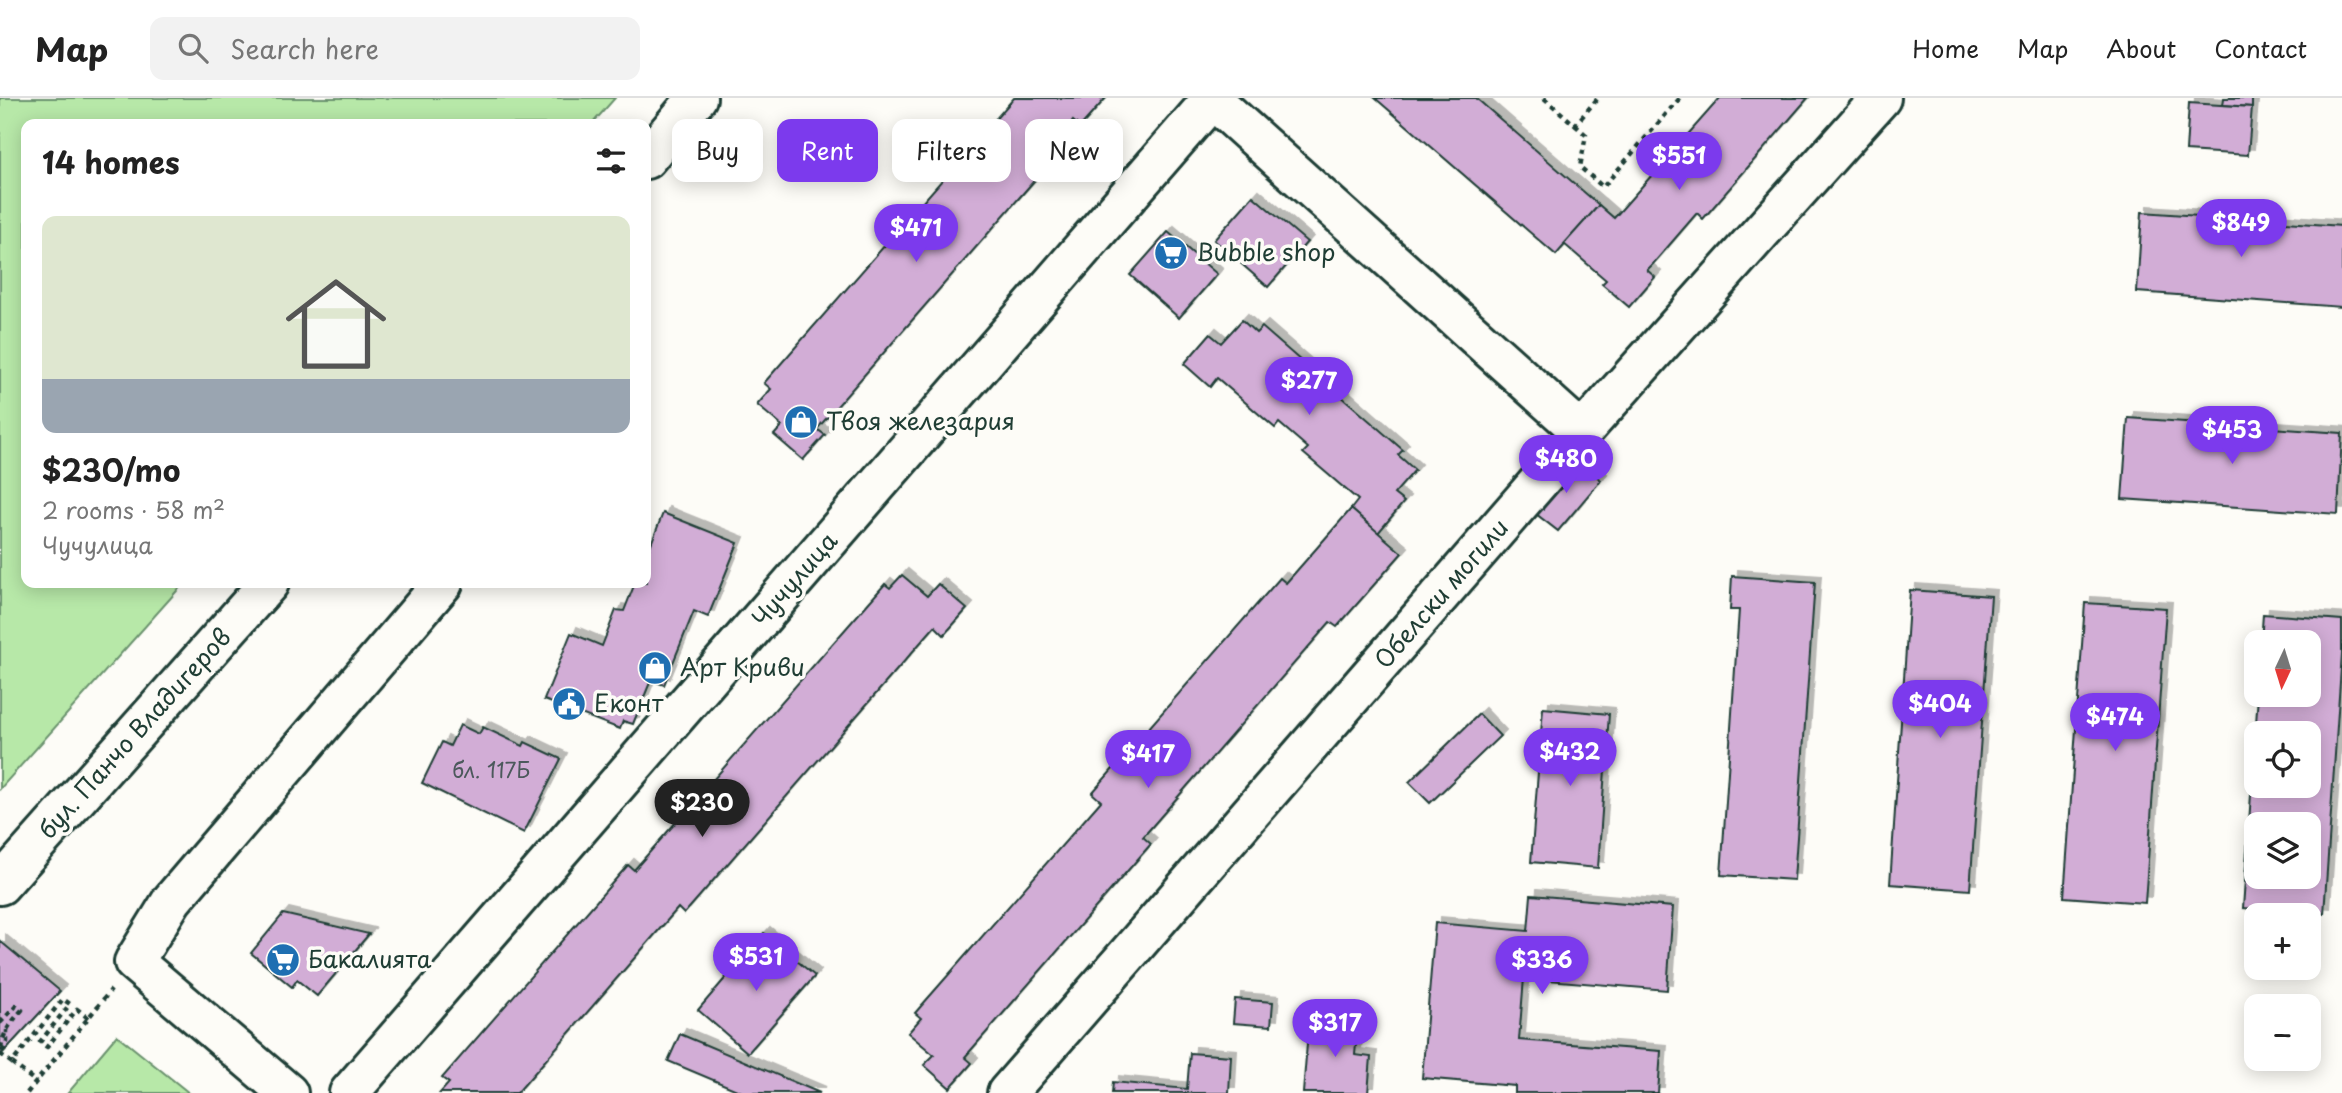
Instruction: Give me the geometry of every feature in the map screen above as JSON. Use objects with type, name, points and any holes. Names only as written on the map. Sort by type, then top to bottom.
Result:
[{"type":"street","points":[[651,153],[697,98]]},
{"type":"street","points":[[1212,98],[1583,432]]},
{"type":"street","name":"Чучулица","points":[[349,1093],[1212,98]]},
{"type":"street","name":"Обелски могили","points":[[1007,1093],[1583,432],[1881,98]]},
{"type":"street","name":"бул. Панчо Владигеров","points":[[0,886],[265,588]]},
{"type":"street","points":[[288,1093],[134,962],[172,900],[439,588]]},
{"type":"path","points":[[1544,98],[1586,135],[1580,167],[1603,187],[1680,98]]},
{"type":"path","points":[[1574,125],[1598,98]]},
{"type":"path","points":[[27,1093],[134,962]]},
{"type":"path","points":[[12,1063],[63,999],[70,1004],[40,1042],[47,1047],[77,1009],[88,1018]]},
{"type":"path","points":[[0,1023],[16,1006],[22,1010],[7,1028],[1,1041],[0,1055],[36,1082]]},
{"type":"green space","points":[[0,98],[615,98],[596,119],[21,119],[21,588],[180,588],[0,789]]},
{"type":"green space","points":[[117,1035],[189,1093],[68,1093]]},
{"type":"building","points":[[1014,98],[1106,98],[1087,119],[1025,119],[1025,182],[1033,182],[817,429],[825,435],[803,460],[774,435],[782,426],[757,405],[771,389],[764,383],[940,182],[1011,182],[1011,119],[996,119]]},
{"type":"building","points":[[1375,98],[1476,98],[1599,205],[1556,255]]},
{"type":"building","points":[[1720,98],[1808,98],[1703,219],[1697,213],[1647,270],[1655,277],[1629,307],[1602,284],[1606,280],[1564,244],[1599,205],[1614,218]]},
{"type":"building","points":[[2224,98],[2252,98],[2252,107],[2223,105]]},
{"type":"building","points":[[2189,103],[2252,107],[2248,155],[2186,151]]},
{"type":"building","points":[[1253,196],[1307,242],[1268,287],[1214,240]]},
{"type":"building","points":[[2142,212],[2342,226],[2342,307],[2137,292]]},
{"type":"building","points":[[1168,232],[1217,274],[1179,318],[1130,275]]},
{"type":"building","points":[[1242,320],[1256,333],[1262,327],[1403,450],[1398,455],[1415,470],[1394,494],[1404,502],[1378,533],[1351,509],[1358,500],[1303,453],[1308,448],[1279,423],[1275,428],[1217,378],[1210,387],[1184,364],[1210,334],[1221,343]]},
{"type":"building","points":[[2128,418],[2342,433],[2338,514],[2122,499]]},
{"type":"building","points":[[1574,458],[1601,480],[1558,531],[1531,510]]},
{"type":"building","points":[[1351,509],[1402,553],[1337,627],[1330,622],[1143,837],[1151,844],[965,1057],[972,1063],[950,1088],[924,1065],[934,1055],[908,1033],[921,1018],[915,1013],[1101,801],[1092,793],[1280,578],[1286,583]]},
{"type":"building","points":[[663,513],[738,543],[708,617],[694,611],[664,685],[651,680],[633,724],[623,721],[620,729],[544,700],[571,633],[602,646],[616,610],[624,611],[633,588],[651,588],[651,544]]},
{"type":"building","points":[[902,575],[927,596],[938,584],[967,609],[944,635],[935,626],[684,914],[678,908],[517,1093],[440,1093],[449,1083],[442,1078],[628,865],[634,870],[885,584],[890,588]]},
{"type":"building","points":[[1732,576],[1815,582],[1794,880],[1721,875],[1739,610],[1730,610]]},
{"type":"building","points":[[1910,590],[1991,596],[1970,890],[1890,884]]},
{"type":"building","points":[[2085,603],[2166,608],[2145,903],[2064,897]]},
{"type":"building","points":[[2263,614],[2342,620],[2324,914],[2321,914],[2321,903],[2244,903],[2243,908],[2244,889],[2321,889],[2321,812],[2250,812],[2251,798],[2321,798],[2321,721],[2256,721],[2257,707],[2321,707],[2321,630],[2262,630]]},
{"type":"building","points":[[1543,708],[1609,714],[1598,868],[1531,862]]},
{"type":"building","points":[[1479,714],[1500,736],[1430,803],[1409,782]]},
{"type":"building","points":[[460,725],[479,734],[483,727],[523,746],[525,742],[561,759],[524,833],[422,783],[442,742],[450,746]]},
{"type":"building","points":[[1531,895],[1673,907],[1667,990],[1524,978],[1519,1040],[1661,1051],[1658,1093],[1515,1093],[1515,1086],[1422,1078],[1435,923],[1528,931]]},
{"type":"building","points":[[283,914],[369,934],[317,996],[297,980],[292,987],[251,953]]},
{"type":"building","points":[[764,933],[815,976],[748,1053],[698,1010]]},
{"type":"building","points":[[0,941],[60,991],[0,1056]]},
{"type":"building","points":[[1235,999],[1273,1002],[1271,1026],[1233,1023]]},
{"type":"building","points":[[1309,1019],[1358,1023],[1355,1055],[1371,1057],[1368,1093],[1303,1093]]},
{"type":"building","points":[[680,1034],[820,1093],[744,1093],[668,1061]]},
{"type":"building","points":[[1190,1053],[1231,1056],[1229,1093],[1112,1093],[1113,1082],[1187,1089]]},
{"type":"place","name":"Bubble shop","points":[[1171,253]]},
{"type":"place","name":"Твоя железария","points":[[801,422]]},
{"type":"place","name":"Арт Криви","points":[[655,668]]},
{"type":"place","name":"Еконт","points":[[569,704]]},
{"type":"place","name":"Бакалията","points":[[283,960]]}]
